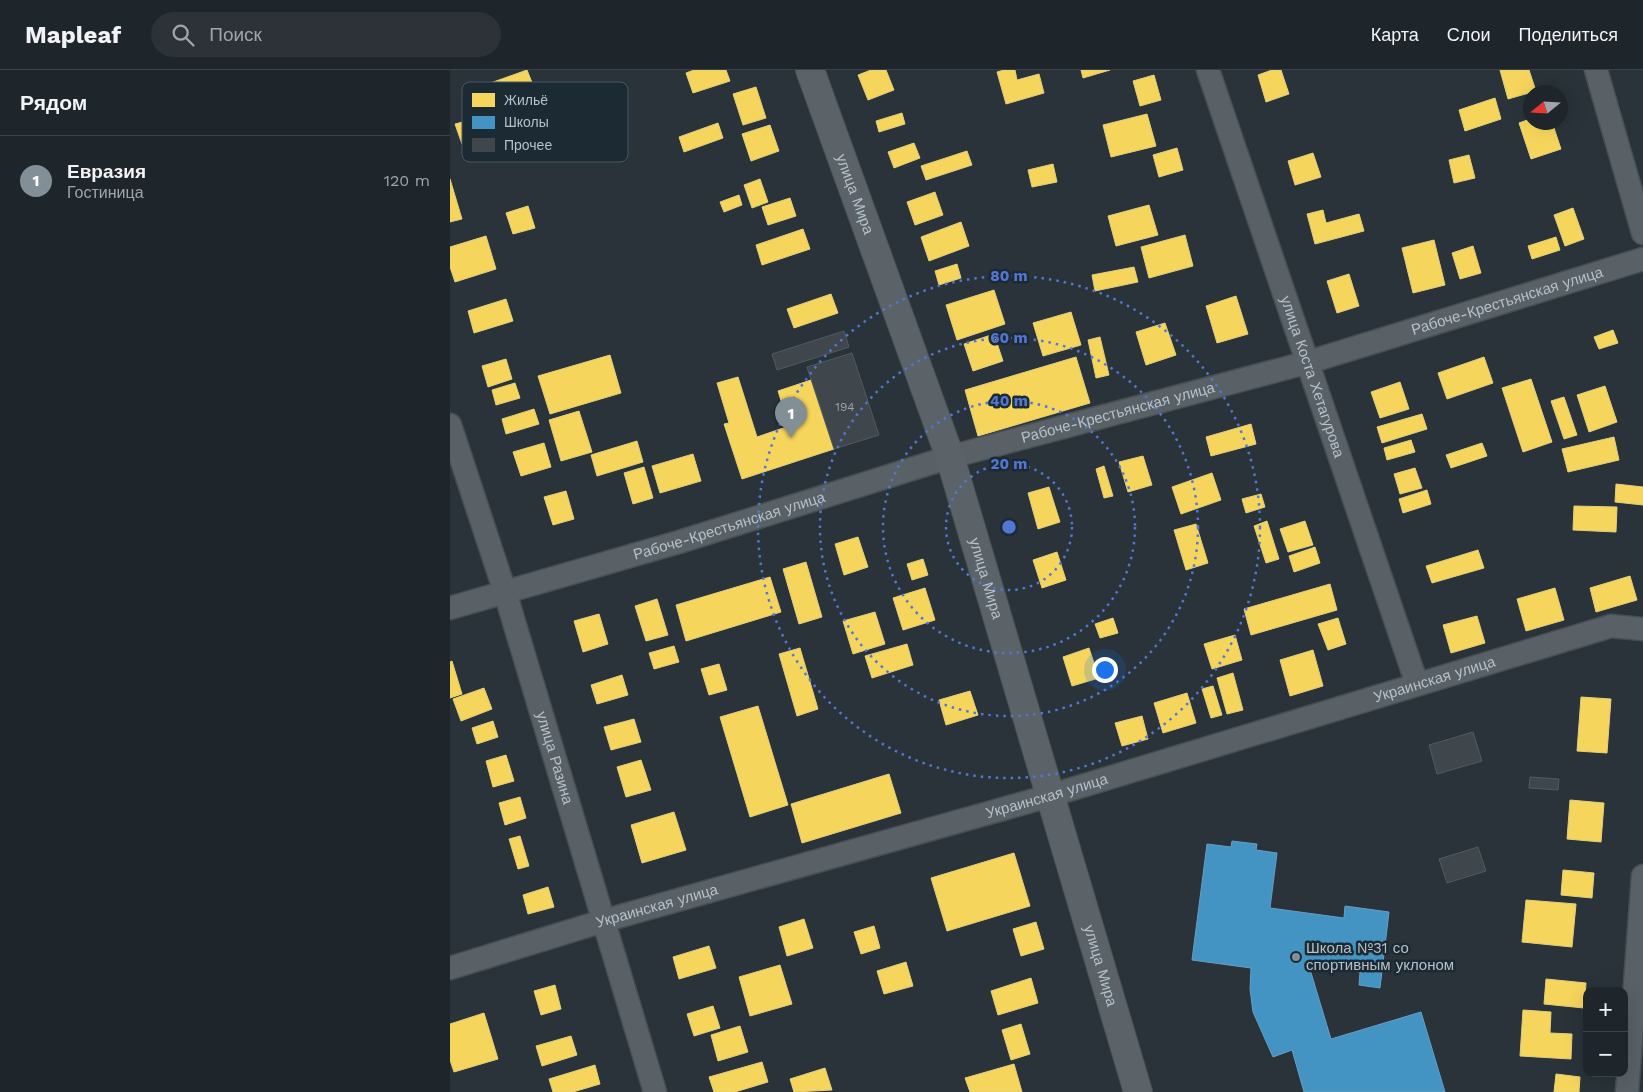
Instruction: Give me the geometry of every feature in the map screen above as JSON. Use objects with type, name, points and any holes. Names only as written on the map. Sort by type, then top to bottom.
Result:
[{"type":"main road","name":"улица Мира","points":[[810,70],[950,457],[1138,1092]]},
{"type":"street","name":"улица Коста Хетагурова","points":[[1208,70],[1309,362],[1417,684]]},
{"type":"street","points":[[1596,70],[1643,233]]},
{"type":"street","name":"Рабоче-Крестьянская улица","points":[[450,608],[679,542],[950,457],[1309,362],[1643,259]]},
{"type":"street","name":"улица Разина","points":[[450,425],[505,592],[655,1092]]},
{"type":"street","name":"Украинская улица","points":[[450,968],[603,921],[1050,796],[1611,626],[1643,629]]},
{"type":"street","points":[[1628,1092],[1643,876]]},
{"type":"building: Жильё","points":[[527,70],[532,82],[493,82]]},
{"type":"building: Жильё","points":[[694,70],[726,70],[730,81],[693,93],[686,73]]},
{"type":"building: Жильё","points":[[871,70],[886,70],[894,90],[868,100],[858,75]]},
{"type":"building: Жильё","points":[[1015,70],[1017,80],[1039,74],[1044,93],[1006,104],[997,72]]},
{"type":"building: Жильё","points":[[1081,70],[1110,70],[1083,78]]},
{"type":"building: Жильё","points":[[1272,70],[1281,70],[1289,94],[1266,102],[1258,75]]},
{"type":"building: Жильё","points":[[1500,70],[1529,70],[1534,85],[1523,85],[1523,95],[1508,99]]},
{"type":"building: Жильё","points":[[1154,75],[1161,100],[1140,106],[1133,81]]},
{"type":"building: Жильё","points":[[756,87],[766,118],[743,125],[733,94]]},
{"type":"building: Жильё","points":[[1495,98],[1501,119],[1465,131],[1459,110]]},
{"type":"building: Жильё","points":[[902,113],[905,124],[879,132],[876,121]]},
{"type":"building: Жильё","points":[[1147,114],[1156,146],[1111,157],[1103,125]]},
{"type":"building: Жильё","points":[[462,122],[462,144],[455,124]]},
{"type":"building: Жильё","points":[[1523,122],[1523,130],[1555,130],[1561,149],[1531,159],[1519,123]]},
{"type":"building: Жильё","points":[[718,123],[723,138],[684,152],[679,137]]},
{"type":"building: Жильё","points":[[770,125],[779,151],[751,161],[742,134]]},
{"type":"building: Жильё","points":[[914,143],[920,158],[894,168],[888,152]]},
{"type":"building: Жильё","points":[[1177,148],[1183,170],[1159,177],[1153,155]]},
{"type":"building: Жильё","points":[[967,151],[972,165],[926,180],[921,166]]},
{"type":"building: Жильё","points":[[1313,153],[1321,177],[1295,185],[1288,161]]},
{"type":"building: Жильё","points":[[1469,155],[1475,178],[1454,183],[1449,160]]},
{"type":"building: Жильё","points":[[1053,164],[1057,182],[1032,187],[1028,170]]},
{"type":"building: Жильё","points":[[450,179],[462,219],[450,222]]},
{"type":"building: Жильё","points":[[760,179],[768,202],[752,208],[744,185]]},
{"type":"building: Жильё","points":[[935,192],[943,215],[915,225],[907,202]]},
{"type":"building: Жильё","points":[[739,195],[742,205],[724,212],[720,202]]},
{"type":"building: Жильё","points":[[790,198],[796,216],[768,225],[762,207]]},
{"type":"building: Жильё","points":[[1149,205],[1158,235],[1116,246],[1108,216]]},
{"type":"building: Жильё","points":[[528,206],[535,228],[513,234],[506,213]]},
{"type":"building: Жильё","points":[[1573,208],[1584,239],[1565,246],[1554,215]]},
{"type":"building: Жильё","points":[[1323,210],[1326,223],[1359,214],[1364,231],[1315,244],[1307,214]]},
{"type":"building: Жильё","points":[[961,222],[969,246],[929,261],[921,237]]},
{"type":"building: Жильё","points":[[803,229],[810,249],[762,265],[756,245]]},
{"type":"building: Жильё","points":[[1185,235],[1193,266],[1149,278],[1141,247]]},
{"type":"building: Жильё","points":[[486,236],[496,269],[455,282],[450,267],[450,247]]},
{"type":"building: Жильё","points":[[1556,237],[1560,250],[1532,259],[1528,246]]},
{"type":"building: Жильё","points":[[1434,240],[1445,285],[1413,293],[1402,248]]},
{"type":"building: Жильё","points":[[1473,246],[1481,273],[1460,279],[1452,253]]},
{"type":"building: Жильё","points":[[957,264],[961,278],[939,285],[935,271]]},
{"type":"building: Жильё","points":[[1134,267],[1138,282],[1095,291],[1092,275]]},
{"type":"building: Жильё","points":[[1349,274],[1359,306],[1337,313],[1327,281]]},
{"type":"building: Жильё","points":[[994,290],[1005,324],[957,340],[946,305]]},
{"type":"building: Жильё","points":[[831,294],[838,313],[794,328],[787,309]]},
{"type":"building: Жильё","points":[[1236,296],[1248,334],[1217,343],[1206,306]]},
{"type":"building: Жильё","points":[[506,299],[513,321],[474,333],[468,311]]},
{"type":"building: Жильё","points":[[1071,312],[1081,345],[1043,356],[1033,323]]},
{"type":"building: Жильё","points":[[1165,323],[1176,355],[1146,365],[1136,332]]},
{"type":"building: Жильё","points":[[1613,330],[1618,343],[1599,349],[1594,337]]},
{"type":"building: Жильё","points":[[994,334],[1003,361],[973,371],[964,344]]},
{"type":"building: Жильё","points":[[1100,337],[1109,375],[1096,378],[1088,340]]},
{"type":"building: Жильё","points":[[610,355],[621,393],[550,414],[538,376]]},
{"type":"building: Жильё","points":[[1076,357],[1090,403],[978,436],[965,390]]},
{"type":"building: Жильё","points":[[1484,357],[1493,383],[1447,399],[1438,373]]},
{"type":"building: Жильё","points":[[506,359],[512,379],[488,387],[482,366]]},
{"type":"building: Жильё","points":[[738,377],[757,437],[789,426],[778,391],[811,380],[834,449],[742,479],[724,424],[729,423],[717,383]]},
{"type":"building: Жильё","points":[[1531,379],[1552,442],[1523,452],[1502,388]]},
{"type":"building: Жильё","points":[[1400,382],[1409,409],[1380,418],[1371,392]]},
{"type":"building: Жильё","points":[[515,383],[520,398],[496,405],[492,390]]},
{"type":"building: Жильё","points":[[1605,386],[1617,422],[1589,432],[1577,395]]},
{"type":"building: Жильё","points":[[1564,397],[1577,435],[1564,439],[1551,401]]},
{"type":"building: Жильё","points":[[534,409],[539,424],[506,434],[502,419]]},
{"type":"building: Жильё","points":[[579,411],[592,452],[561,461],[549,420]]},
{"type":"building: Жильё","points":[[1422,414],[1427,429],[1382,443],[1377,427]]},
{"type":"building: Жильё","points":[[1251,424],[1256,444],[1211,456],[1206,437]]},
{"type":"building: Жильё","points":[[1614,437],[1619,460],[1568,472],[1562,449]]},
{"type":"building: Жильё","points":[[1411,440],[1415,452],[1387,460],[1384,448]]},
{"type":"building: Жильё","points":[[637,441],[643,462],[597,476],[591,455]]},
{"type":"building: Жильё","points":[[544,443],[551,467],[521,476],[513,452]]},
{"type":"building: Жильё","points":[[1482,443],[1487,456],[1451,468],[1446,455]]},
{"type":"building: Жильё","points":[[693,454],[701,481],[660,493],[652,466]]},
{"type":"building: Жильё","points":[[1143,456],[1152,485],[1128,492],[1119,462]]},
{"type":"building: Жильё","points":[[1104,466],[1113,496],[1104,498],[1096,469]]},
{"type":"building: Жильё","points":[[644,467],[653,498],[633,504],[624,473]]},
{"type":"building: Жильё","points":[[1415,468],[1422,488],[1400,494],[1394,474]]},
{"type":"building: Жильё","points":[[1212,473],[1221,500],[1181,514],[1172,487]]},
{"type":"building: Жильё","points":[[1616,484],[1643,487],[1643,505],[1615,502]]},
{"type":"building: Жильё","points":[[1049,487],[1060,522],[1038,529],[1028,493]]},
{"type":"building: Жильё","points":[[1427,490],[1431,504],[1403,513],[1399,499]]},
{"type":"building: Жильё","points":[[566,491],[574,519],[553,525],[544,497]]},
{"type":"building: Жильё","points":[[1261,494],[1265,507],[1246,513],[1242,499]]},
{"type":"building: Жильё","points":[[1574,506],[1617,507],[1616,532],[1573,530]]},
{"type":"building: Жильё","points":[[1267,521],[1279,559],[1266,563],[1254,526]]},
{"type":"building: Жильё","points":[[1305,521],[1313,545],[1288,552],[1280,529]]},
{"type":"building: Жильё","points":[[1196,524],[1208,563],[1186,570],[1174,530]]},
{"type":"building: Жильё","points":[[858,537],[868,567],[844,575],[835,544]]},
{"type":"building: Жильё","points":[[1315,547],[1320,563],[1294,572],[1289,556]]},
{"type":"building: Жильё","points":[[1478,550],[1484,568],[1432,583],[1426,566]]},
{"type":"building: Жильё","points":[[1057,552],[1066,580],[1042,588],[1033,560]]},
{"type":"building: Жильё","points":[[923,559],[928,575],[912,580],[907,564]]},
{"type":"building: Жильё","points":[[806,562],[822,617],[799,624],[783,569]]},
{"type":"building: Жильё","points":[[1630,576],[1637,600],[1596,612],[1590,588]]},
{"type":"building: Жильё","points":[[770,577],[781,612],[686,641],[676,605]]},
{"type":"building: Жильё","points":[[1330,584],[1337,610],[1251,635],[1244,609]]},
{"type":"building: Жильё","points":[[925,588],[935,620],[903,630],[893,598]]},
{"type":"building: Жильё","points":[[1555,588],[1564,620],[1526,631],[1517,599]]},
{"type":"building: Жильё","points":[[657,599],[668,635],[646,641],[635,606]]},
{"type":"building: Жильё","points":[[875,612],[885,644],[853,654],[843,621]]},
{"type":"building: Жильё","points":[[599,614],[608,644],[583,652],[574,621]]},
{"type":"building: Жильё","points":[[1477,616],[1485,643],[1451,653],[1443,625]]},
{"type":"building: Жильё","points":[[1113,618],[1118,633],[1100,638],[1095,624]]},
{"type":"building: Жильё","points":[[1338,618],[1346,644],[1328,650],[1318,624]]},
{"type":"building: Жильё","points":[[1235,635],[1242,660],[1212,669],[1204,644]]},
{"type":"building: Жильё","points":[[907,644],[913,665],[872,678],[865,656]]},
{"type":"building: Жильё","points":[[674,646],[679,662],[654,669],[649,653]]},
{"type":"building: Жильё","points":[[800,648],[818,709],[797,716],[779,654]]},
{"type":"building: Жильё","points":[[1089,648],[1099,678],[1072,686],[1063,657]]},
{"type":"building: Жильё","points":[[1313,650],[1323,686],[1290,696],[1280,660]]},
{"type":"building: Жильё","points":[[452,661],[462,694],[450,698],[450,662]]},
{"type":"building: Жильё","points":[[719,664],[727,690],[709,695],[701,669]]},
{"type":"building: Жильё","points":[[1233,673],[1243,710],[1227,714],[1217,678]]},
{"type":"building: Жильё","points":[[622,675],[628,695],[597,704],[591,685]]},
{"type":"building: Жильё","points":[[1213,686],[1222,715],[1211,718],[1202,689]]},
{"type":"building: Жильё","points":[[484,688],[492,709],[461,721],[453,699]]},
{"type":"building: Жильё","points":[[970,691],[978,715],[946,725],[939,700]]},
{"type":"building: Жильё","points":[[1187,693],[1196,723],[1163,733],[1154,703]]},
{"type":"building: Жильё","points":[[1581,697],[1611,699],[1607,753],[1577,751]]},
{"type":"building: Жильё","points":[[758,706],[788,805],[750,817],[720,717]]},
{"type":"building: Жильё","points":[[1142,716],[1148,739],[1122,746],[1115,723]]},
{"type":"building: Жильё","points":[[634,719],[641,742],[611,750],[604,727]]},
{"type":"building: Жильё","points":[[493,721],[498,737],[477,744],[472,728]]},
{"type":"building: Жильё","points":[[506,755],[514,781],[493,787],[486,761]]},
{"type":"building: Жильё","points":[[641,760],[651,790],[626,797],[617,767]]},
{"type":"building: Жильё","points":[[889,774],[901,813],[802,843],[791,804]]},
{"type":"building: Жильё","points":[[520,797],[526,818],[505,825],[499,803]]},
{"type":"building: Жильё","points":[[1570,800],[1604,803],[1601,842],[1567,839]]},
{"type":"building: Жильё","points":[[674,812],[686,850],[642,863],[631,825]]},
{"type":"building: Жильё","points":[[520,836],[529,866],[518,869],[509,839]]},
{"type":"building: Жильё","points":[[1014,853],[1030,906],[947,931],[931,878]]},
{"type":"building: Жильё","points":[[1563,870],[1594,873],[1592,898],[1561,895]]},
{"type":"building: Жильё","points":[[548,887],[554,907],[528,914],[523,895]]},
{"type":"building: Жильё","points":[[1526,900],[1576,904],[1572,947],[1522,942]]},
{"type":"building: Жильё","points":[[804,919],[813,948],[787,956],[779,927]]},
{"type":"building: Жильё","points":[[1036,922],[1044,949],[1021,956],[1013,929]]},
{"type":"building: Жильё","points":[[874,926],[880,948],[861,954],[854,932]]},
{"type":"building: Жильё","points":[[709,946],[716,968],[679,979],[673,957]]},
{"type":"building: Жильё","points":[[906,962],[913,986],[884,994],[877,971]]},
{"type":"building: Жильё","points":[[780,965],[792,1004],[750,1016],[739,977]]},
{"type":"building: Жильё","points":[[1031,978],[1038,1003],[998,1015],[991,991]]},
{"type":"building: Жильё","points":[[1546,979],[1586,983],[1586,987],[1583,987],[1583,1008],[1544,1004]]},
{"type":"building: Жильё","points":[[555,985],[561,1009],[541,1015],[534,991]]},
{"type":"building: Жильё","points":[[713,1006],[720,1028],[694,1036],[687,1014]]},
{"type":"building: Жильё","points":[[1523,1010],[1551,1012],[1550,1033],[1572,1034],[1571,1059],[1520,1056]]},
{"type":"building: Жильё","points":[[484,1013],[498,1059],[454,1072],[450,1060],[450,1024]]},
{"type":"building: Жильё","points":[[1021,1024],[1030,1054],[1011,1060],[1002,1030]]},
{"type":"building: Жильё","points":[[740,1026],[748,1052],[718,1061],[711,1035]]},
{"type":"building: Жильё","points":[[571,1036],[577,1055],[542,1066],[536,1046]]},
{"type":"building: Жильё","points":[[762,1062],[768,1082],[735,1092],[714,1092],[709,1077]]},
{"type":"building: Жильё","points":[[1014,1064],[1022,1092],[970,1092],[965,1078]]},
{"type":"building: Жильё","points":[[595,1065],[600,1084],[573,1092],[553,1092],[549,1079]]},
{"type":"building: Жильё","points":[[825,1068],[832,1090],[794,1092],[790,1079]]},
{"type":"building: Жильё","points":[[1556,1074],[1580,1077],[1579,1092],[1554,1092]]},
{"type":"building: Школы","points":[[1232,841],[1257,844],[1256,850],[1277,853],[1270,908],[1344,918],[1345,906],[1389,912],[1380,988],[1359,985],[1360,972],[1309,966],[1331,1039],[1421,1012],[1445,1092],[1304,1092],[1292,1050],[1273,1057],[1253,1012],[1250,989],[1251,968],[1192,960],[1207,844],[1231,847]]},
{"type":"building: Прочее","points":[[844,331],[849,347],[777,370],[772,354]]},
{"type":"building: Прочее","points":[[852,353],[879,435],[834,449],[807,367]]},
{"type":"building: Прочее","points":[[1473,732],[1482,761],[1437,774],[1429,745]]},
{"type":"building: Прочее","points":[[1530,777],[1559,779],[1558,790],[1529,788]]},
{"type":"building: Прочее","points":[[1478,847],[1486,871],[1447,883],[1439,859]]},
{"type":"place","name":"Евразия","points":[[791,438]]},
{"type":"place","name":"Школа №31 со спортивным уклоном","points":[[1296,957]]}]
